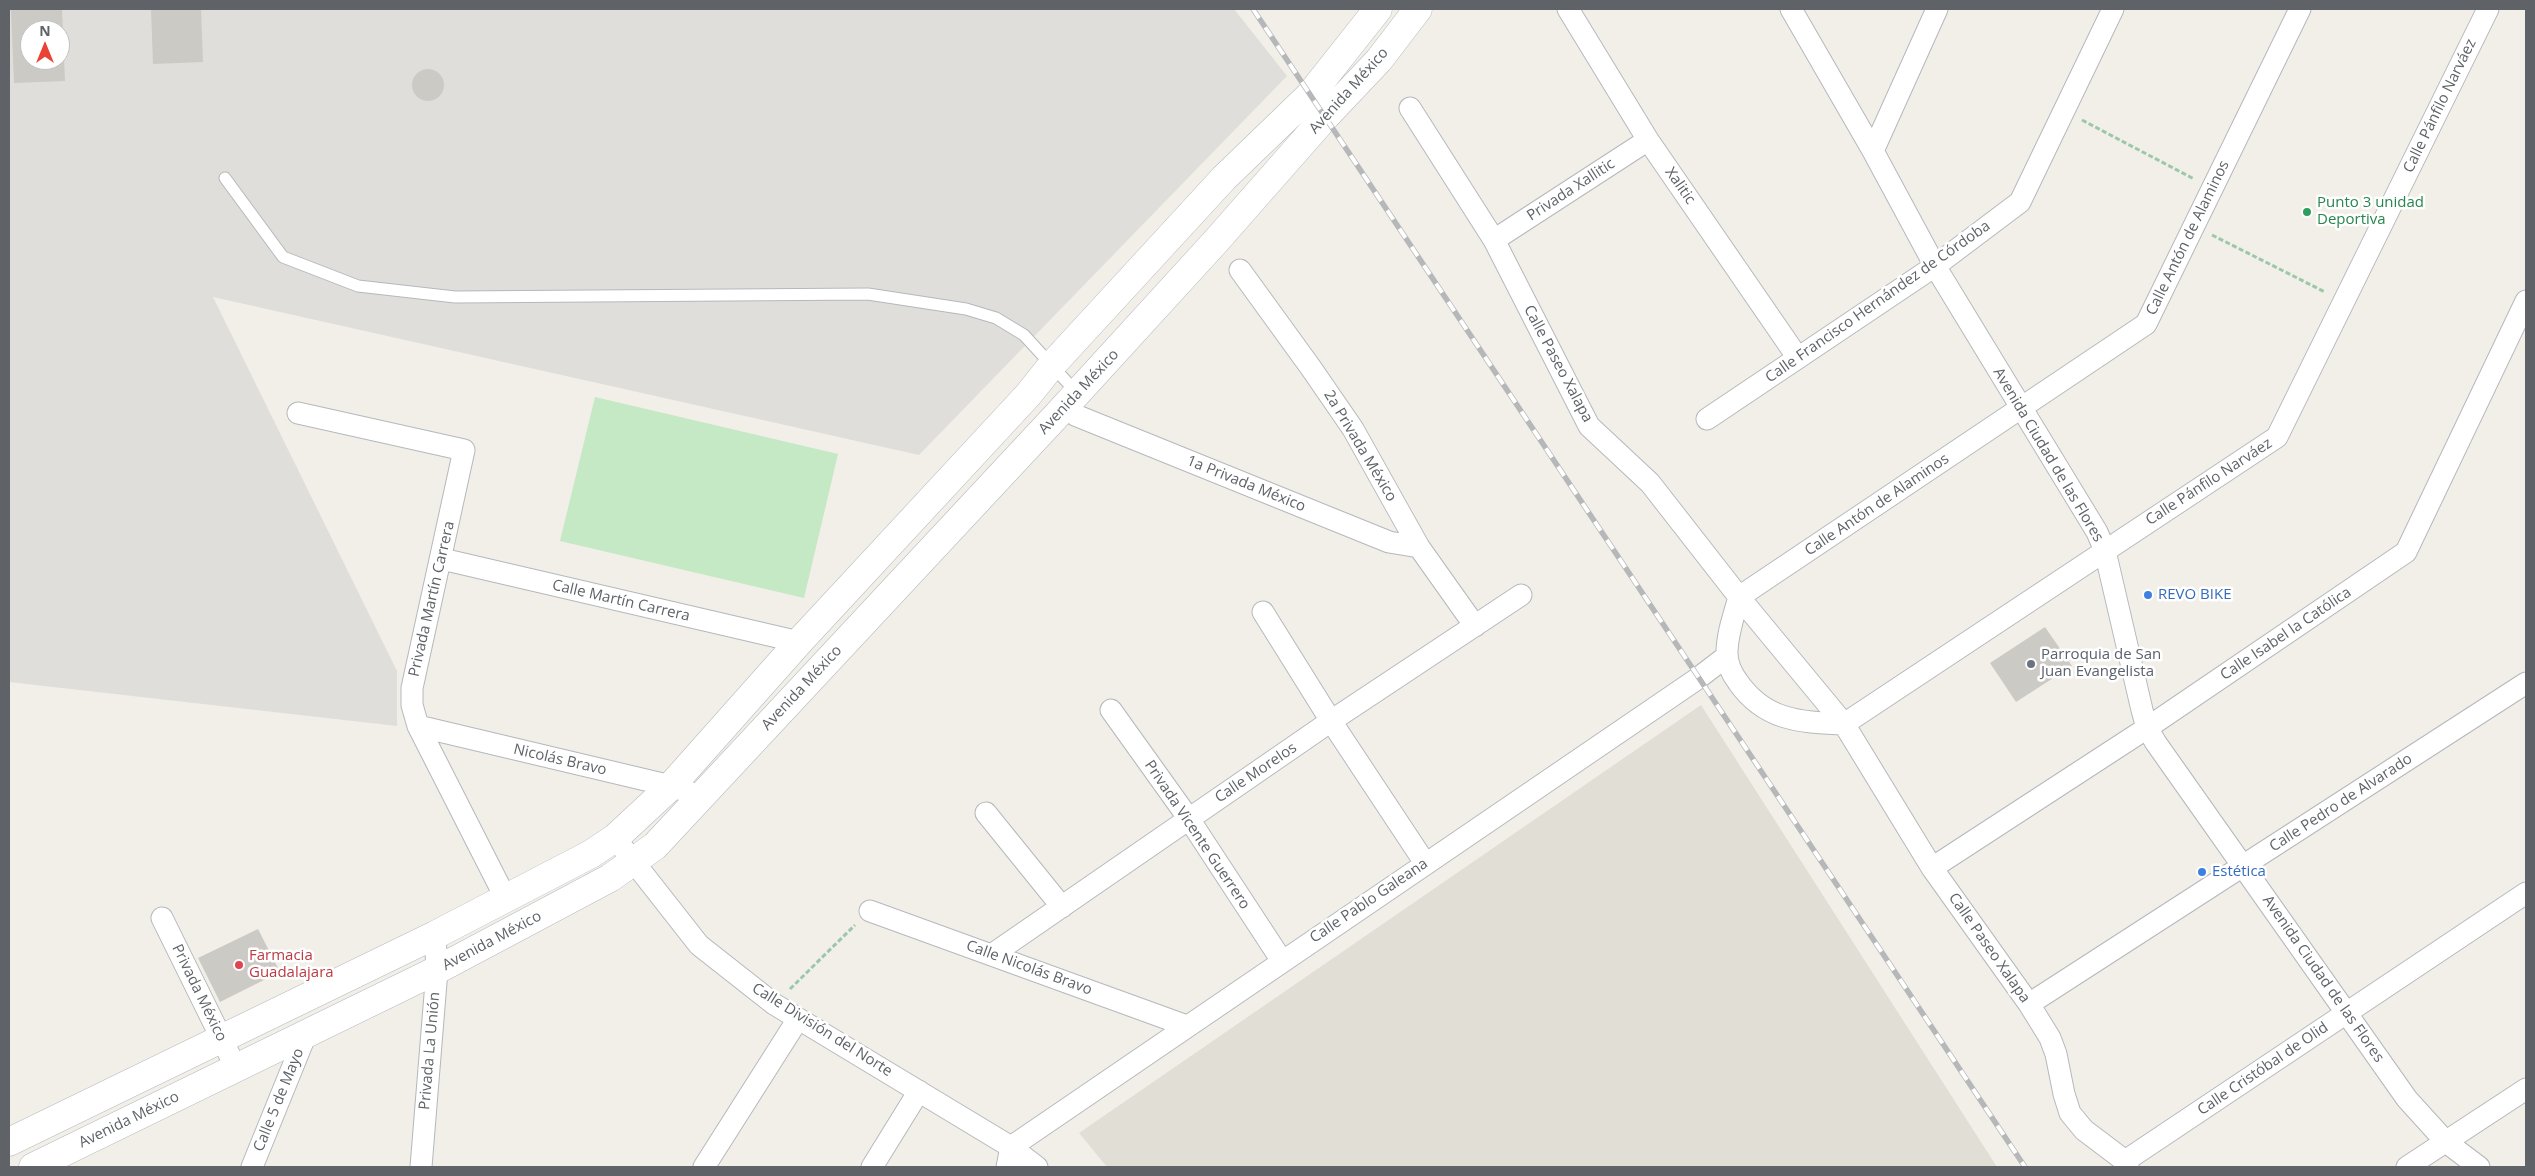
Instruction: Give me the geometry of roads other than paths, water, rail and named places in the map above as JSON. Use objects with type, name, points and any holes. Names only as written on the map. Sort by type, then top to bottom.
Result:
[{"type":"main road","name":"Avenida México","points":[[9,1142],[435,936],[615,838],[671,786],[799,642],[1028,395],[1052,365],[1224,178],[1310,95],[1378,9]]},
{"type":"main road","name":"Avenida México","points":[[33,1167],[437,970],[610,878],[655,846],[700,796],[1076,404],[1326,116],[1379,60],[1418,9]]},
{"type":"main road","points":[[1224,178],[1249,206]]},
{"type":"street","name":"Xalitic","points":[[1568,9],[1648,140],[1798,358]]},
{"type":"street","name":"Avenida Ciudad de las Flores","points":[[1791,9],[1873,151],[1935,266],[2097,532],[2105,551],[2147,728],[2345,1014],[2408,1099],[2446,1142],[2479,1167]]},
{"type":"street","points":[[1873,151],[1937,9]]},
{"type":"street","name":"Calle Francisco Hernández de Córdoba","points":[[1707,419],[1935,266],[2020,202],[2113,9]]},
{"type":"street","name":"Calle Antón de Alaminos","points":[[1739,597],[2022,409],[2146,324],[2300,9]]},
{"type":"street","name":"Calle Pánfilo Narváez","points":[[1844,724],[2277,437],[2344,305],[2488,9]]},
{"type":"street","name":"Calle Paseo Xalapa","points":[[1410,108],[1494,240],[1589,426],[1650,483],[1739,597],[1844,724],[1932,868],[2029,1004],[2050,1038],[2056,1054],[2070,1113],[2084,1130],[2126,1164]]},
{"type":"street","name":"Privada Xallitic","points":[[1494,240],[1648,140]]},
{"type":"street","name":"2a Privada México","points":[[1240,270],[1353,429],[1419,547],[1475,626]]},
{"type":"street","name":"Calle Isabel la Católica","points":[[1932,868],[2147,728],[2406,552],[2526,301]]},
{"type":"street","name":"1a Privada México","points":[[1076,404],[1389,542],[1419,547]]},
{"type":"street","name":"Privada Martín Carrera","points":[[298,413],[464,450],[442,559],[412,688],[412,705],[418,726],[506,899]]},
{"type":"street","name":"Calle Martín Carrera","points":[[442,559],[799,642]]},
{"type":"street","name":"Calle Morelos","points":[[993,954],[1331,722],[1521,595]]},
{"type":"street","points":[[1739,597],[1728,638],[1727,656],[1732,673],[1745,692],[1769,712],[1789,720],[1805,723],[1844,724]]},
{"type":"street","points":[[1264,612],[1331,722],[1425,863]]},
{"type":"street","name":"Calle Pablo Galeana","points":[[1009,1157],[1187,1026],[1697,679],[1727,656]]},
{"type":"street","name":"Calle Pedro de Alvarado","points":[[2029,1004],[2526,683]]},
{"type":"street","name":"Privada Vicente Guerrero","points":[[1111,710],[1189,819],[1282,961]]},
{"type":"street","name":"Nicolás Bravo","points":[[418,726],[671,786],[700,796]]},
{"type":"street","points":[[986,813],[1062,907]]},
{"type":"street","name":"Calle División del Norte","points":[[615,838],[699,946],[774,1004],[919,1091],[1009,1157],[1037,1167]]},
{"type":"street","name":"Calle Cristóbal de Olid","points":[[2126,1164],[2526,893]]},
{"type":"street","name":"Calle Nicolás Bravo","points":[[870,911],[993,954],[1187,1026]]},
{"type":"street","name":"Privada México","points":[[162,918],[236,1068]]},
{"type":"street","name":"Privada La Unión","points":[[421,1167],[437,970],[435,936]]},
{"type":"street","points":[[704,1167],[798,1018]]},
{"type":"street","name":"Calle 5 de Mayo","points":[[252,1167],[306,1034]]},
{"type":"street","points":[[2408,1167],[2526,1089]]},
{"type":"street","points":[[872,1167],[919,1091]]},
{"type":"lane","points":[[225,178],[284,257],[358,286],[455,297],[868,294],[966,309],[996,318],[1024,335],[1052,365],[1076,404]]},
{"type":"railway","points":[[1253,9],[2025,1167]]},
{"type":"place","name":"Punto 3 unidad Deportiva","points":[[2307,212]]},
{"type":"place","name":"REVO BIKE","points":[[2148,595]]},
{"type":"place","name":"Parroquia de San Juan Evangelista","points":[[2031,664]]},
{"type":"place","name":"Estética","points":[[2202,872]]},
{"type":"place","name":"Farmacia Guadalajara","points":[[239,965]]}]
